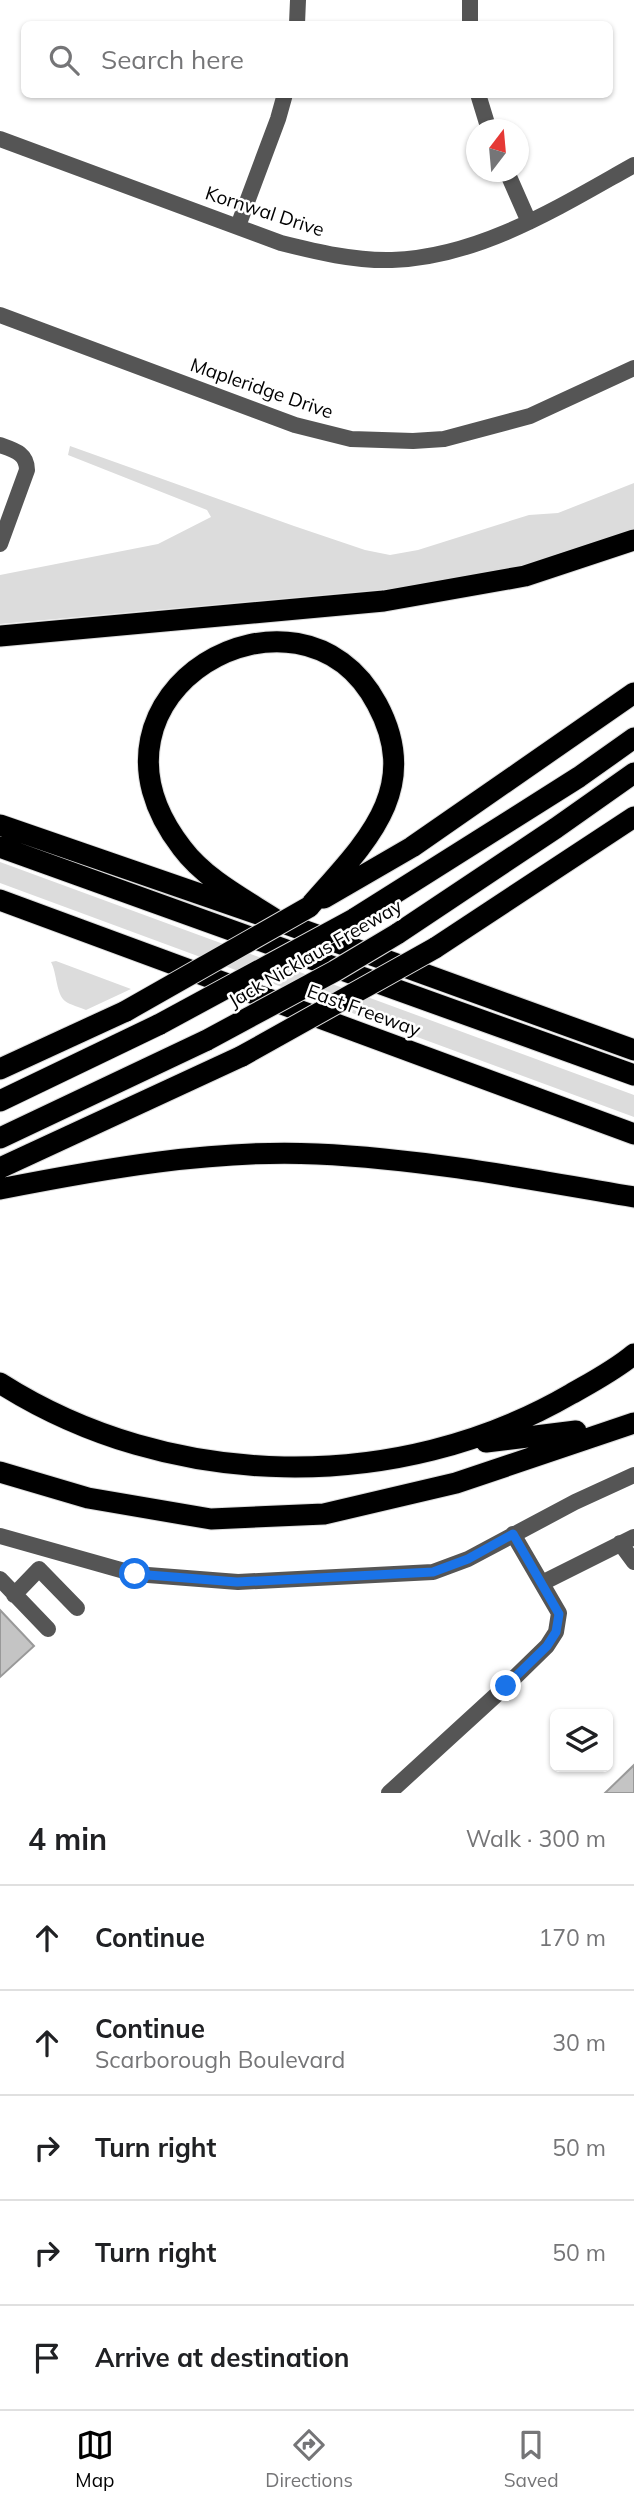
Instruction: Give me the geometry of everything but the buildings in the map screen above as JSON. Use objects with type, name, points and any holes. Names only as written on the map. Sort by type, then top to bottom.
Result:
[{"type":"highway","points":[[0,636],[384,601],[525,576],[634,540]]},
{"type":"highway","points":[[278,921],[199,867],[182,849],[159,815],[149,775],[153,732],[170,696],[186,677],[207,660],[246,645],[283,642],[330,656],[356,676],[372,694],[391,735],[395,769],[393,785],[383,812],[367,841],[309,907]]},
{"type":"highway","points":[[0,1069],[126,1011],[412,847],[634,693]]},
{"type":"highway","name":"Jack Nicklaus Freeway","points":[[0,1101],[160,1024],[354,919],[579,777],[634,738]]},
{"type":"highway","name":"Jack Nicklaus Freeway","points":[[0,1138],[207,1040],[335,971],[397,934],[634,773]]},
{"type":"highway","points":[[0,1168],[242,1056],[435,948],[634,817]]},
{"type":"highway","points":[[0,825],[278,921],[634,1050]]},
{"type":"highway","points":[[579,854],[634,827]]},
{"type":"highway","name":"East Freeway","points":[[0,847],[634,1075]]},
{"type":"highway","name":"East Freeway","points":[[0,900],[634,1134]]},
{"type":"highway","points":[[553,1020],[634,1041]]},
{"type":"highway","points":[[0,1189],[93,1171],[208,1157],[315,1154],[407,1161],[634,1197]]},
{"type":"highway","points":[[0,1382],[53,1411],[111,1436],[148,1448],[228,1464],[284,1468],[349,1465],[398,1458],[501,1429],[552,1405],[634,1354]]},
{"type":"highway","points":[[446,1446],[625,1425]]},
{"type":"highway","points":[[0,1472],[88,1497],[211,1519],[324,1514],[456,1483],[625,1425]]},
{"type":"street","points":[[297,21],[298,0]]},
{"type":"street","points":[[470,0],[470,21]]},
{"type":"street","points":[[238,226],[284,98]]},
{"type":"street","points":[[479,98],[486,119]]},
{"type":"street","name":"Kornwal Drive","points":[[0,139],[281,243],[362,259],[391,260],[445,252],[491,238],[529,222],[634,165]]},
{"type":"street","points":[[511,182],[529,222]]},
{"type":"street","name":"Mapleridge Drive","points":[[0,315],[295,425],[351,439],[444,439],[488,428],[530,416],[634,368]]},
{"type":"street","points":[[0,445],[21,454],[27,464],[0,544]]},
{"type":"street","points":[[0,1536],[135,1574],[237,1582],[433,1572],[468,1559],[634,1475]]},
{"type":"street","points":[[389,1793],[547,1646],[556,1632],[559,1614],[513,1534]]},
{"type":"street","points":[[542,1583],[627,1540],[634,1562]]},
{"type":"street","points":[[13,1595],[39,1569],[77,1608]]},
{"type":"street","points":[[0,1579],[48,1629]]},
{"type":"shaded area","points":[[70,446],[294,526],[365,550],[390,555],[418,550],[529,515],[558,513],[634,483],[634,534],[579,553],[445,584],[0,624],[0,575],[158,544],[211,517],[207,510],[68,455]]},
{"type":"shaded area","points":[[0,862],[634,1095],[634,1117],[0,883]]},
{"type":"shaded area","points":[[56,961],[131,989],[86,1010],[62,998],[51,962]]},
{"type":"route","points":[[135,1574],[237,1582],[433,1572],[468,1559],[513,1534],[559,1614],[556,1632],[547,1646],[506,1686]]}]
